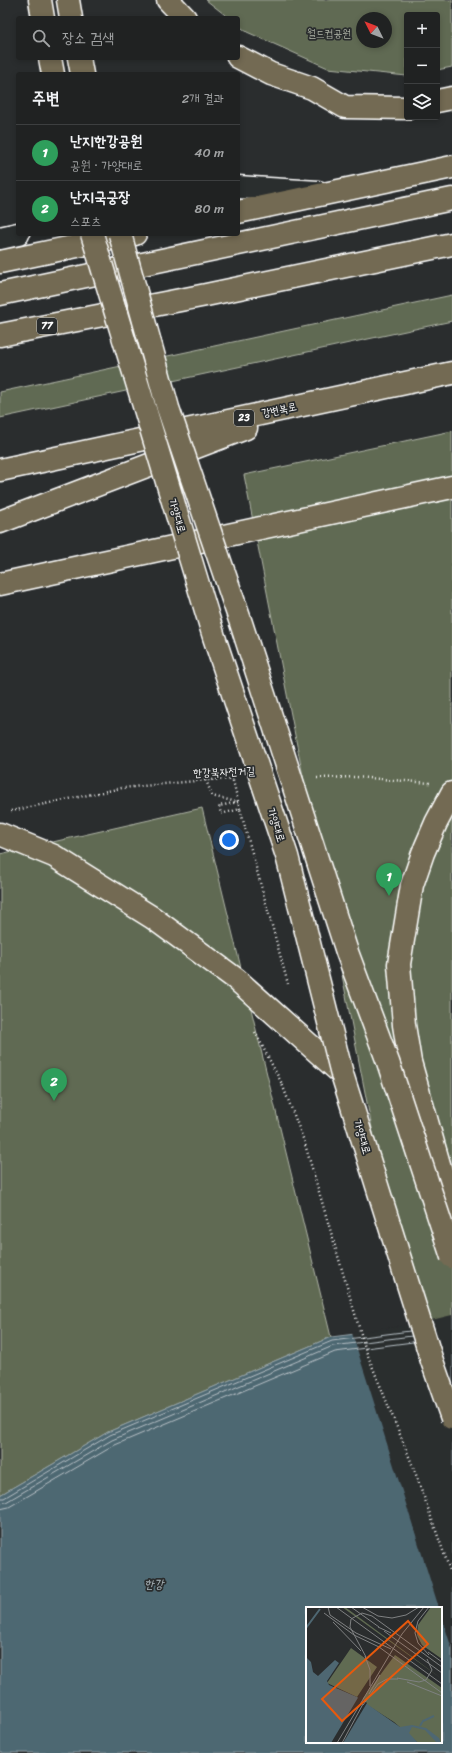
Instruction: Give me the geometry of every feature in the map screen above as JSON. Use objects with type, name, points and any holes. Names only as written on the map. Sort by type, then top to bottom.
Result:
[{"type":"main road","points":[[40,0],[43,16]]},
{"type":"main road","points":[[68,0],[71,16]]},
{"type":"main road","points":[[168,0],[183,16]]},
{"type":"main road","points":[[240,58],[271,74],[312,88],[345,107],[404,108]]},
{"type":"main road","points":[[50,60],[53,72]]},
{"type":"main road","points":[[79,60],[82,72]]},
{"type":"main road","points":[[440,100],[452,98]]},
{"type":"main road","points":[[440,110],[452,111]]},
{"type":"main road","points":[[240,212],[452,167]]},
{"type":"main road","points":[[0,294],[452,199]]},
{"type":"main road","name":"가양대로","points":[[93,236],[214,637],[286,856],[342,1074],[452,1418]]},
{"type":"main road","points":[[121,236],[168,408],[240,623],[344,945],[388,1062],[452,1256]]},
{"type":"main road","points":[[0,262],[125,236]]},
{"type":"main road","name":"77","points":[[0,335],[452,244]]},
{"type":"main road","name":"강변북로","points":[[0,470],[452,373]]},
{"type":"main road","points":[[0,522],[313,403]]},
{"type":"main road","points":[[0,584],[452,487]]},
{"type":"main road","points":[[445,788],[433,829],[412,885],[399,964],[403,1018],[410,1062],[452,1210]]},
{"type":"main road","points":[[0,834],[54,856],[154,918],[236,980],[342,1074]]},
{"type":"lane","points":[[240,187],[331,193]]},
{"type":"lane","points":[[0,238],[16,234]]},
{"type":"path","points":[[317,778],[356,777],[445,788]]},
{"type":"path","name":"한강북자전거길","points":[[8,811],[122,788],[206,780],[238,779]]},
{"type":"path","points":[[206,780],[212,796],[238,802],[219,806],[221,814],[240,809],[288,984]]},
{"type":"path","points":[[252,1026],[282,1084],[304,1141],[366,1351],[414,1469],[452,1576]]},
{"type":"green space","name":"월드컵공원","points":[[206,0],[452,0],[452,67],[440,69],[440,12],[404,12],[404,76],[328,68],[247,32],[240,27],[240,16],[226,16]]},
{"type":"green space","points":[[452,295],[452,321],[0,418],[0,392]]},
{"type":"green space","points":[[452,431],[452,1317],[411,1327],[244,475]]},
{"type":"green space","points":[[202,808],[331,1337],[108,1432],[0,1495],[0,854]]},
{"type":"water","name":"한강","points":[[452,1317],[452,1753],[0,1753],[0,1495],[108,1432],[331,1337],[411,1327]]},
{"type":"pier","points":[[452,1315],[452,1649],[442,1618],[442,1607],[439,1607],[352,1333],[411,1325]]},
{"type":"place","name":"난지한강공원","points":[[389,896]]},
{"type":"place","name":"난지국궁장","points":[[54,1101]]}]
